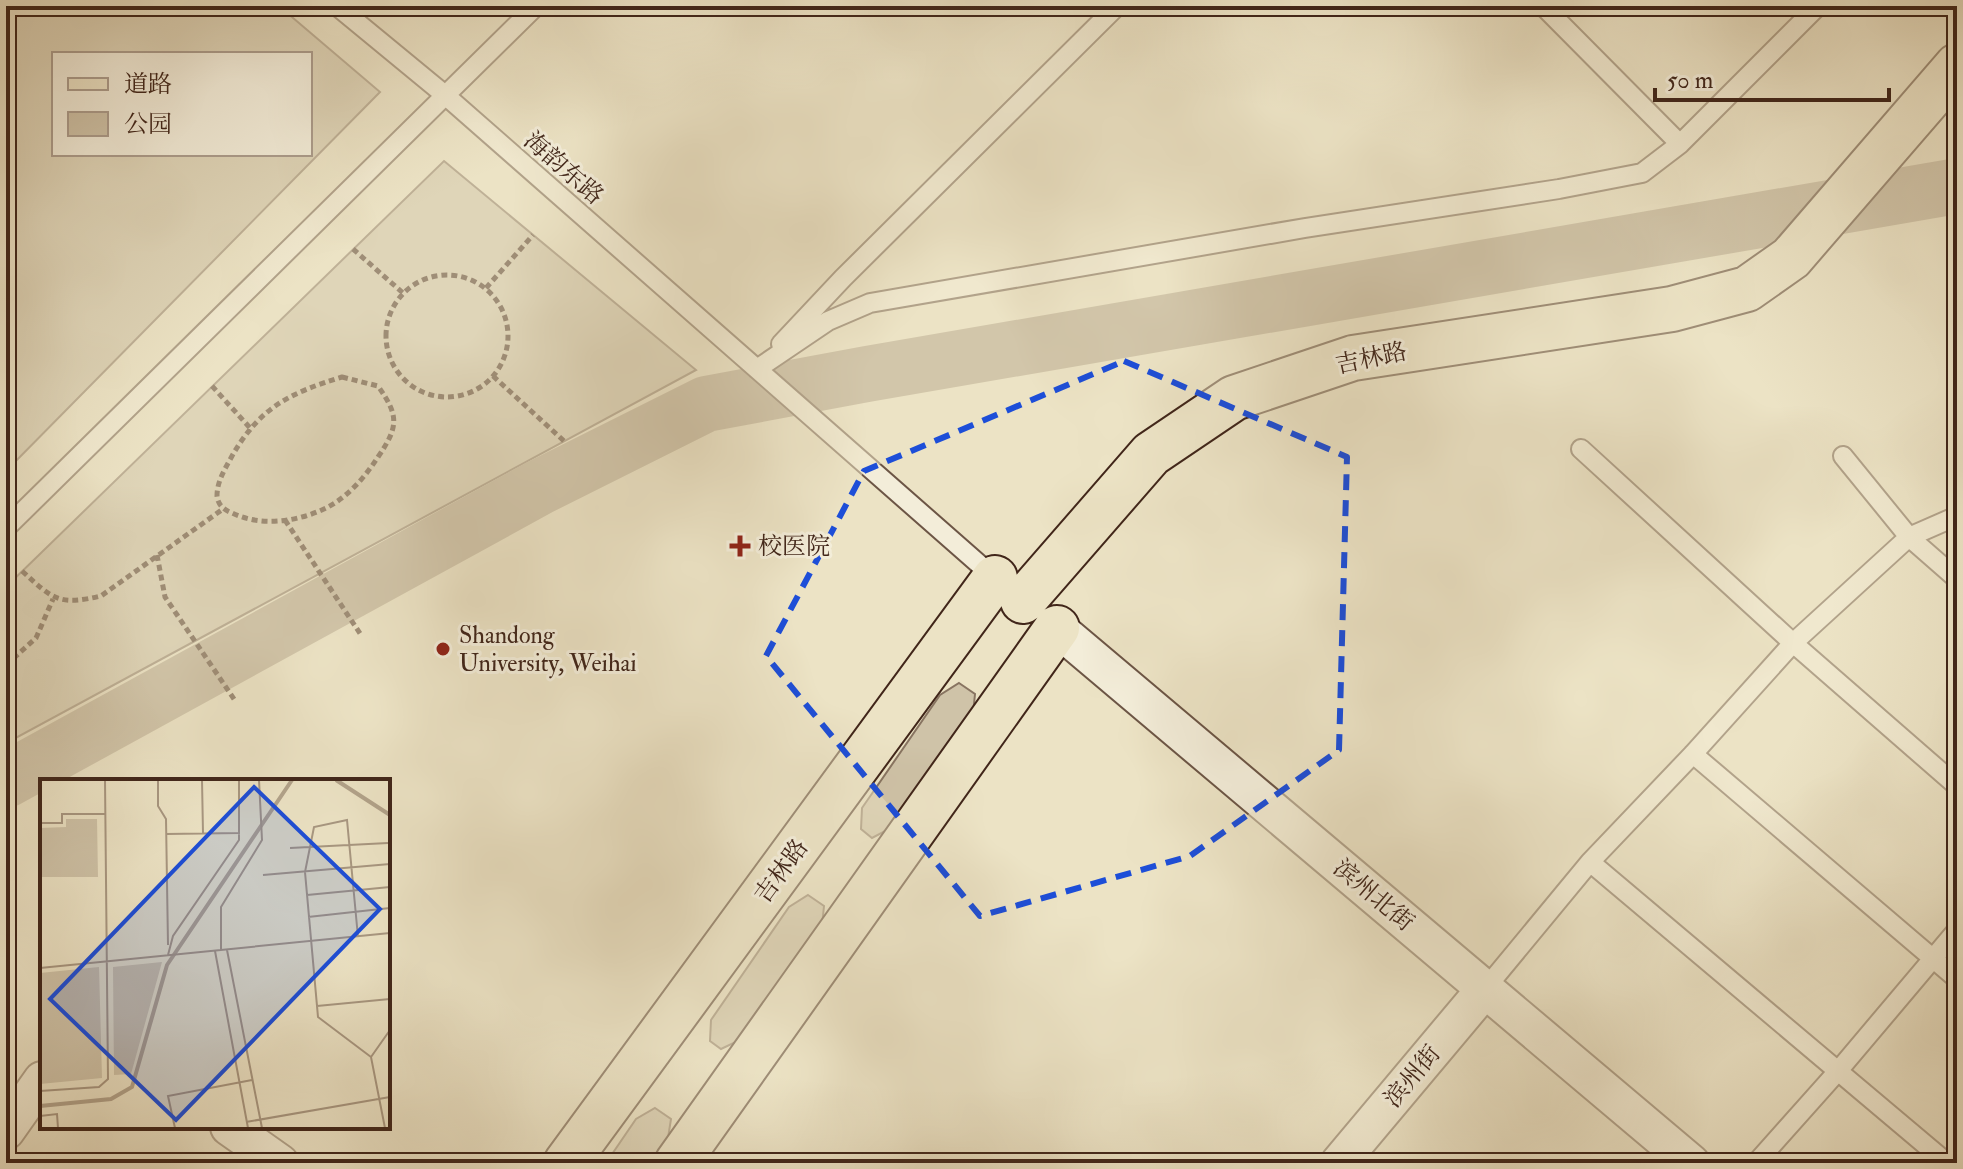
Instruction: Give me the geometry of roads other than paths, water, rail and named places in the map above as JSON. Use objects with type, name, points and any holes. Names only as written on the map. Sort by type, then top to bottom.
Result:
[{"type":"main road","name":"吉林路","points":[[566,1163],[1031,607],[1151,454],[1234,398],[1353,358],[1672,309],[1747,289],[1791,258],[1957,66]]},
{"type":"main road","name":"吉林路","points":[[677,1163],[1031,607]]},
{"type":"street","name":"滨州北街","points":[[1031,607],[1691,1163]]},
{"type":"street","name":"滨州街","points":[[1339,1163],[1485,989]]},
{"type":"street","points":[[6,1131],[40,1083]]},
{"type":"street","points":[[232,1129],[280,1163]]},
{"type":"lane","name":"海韵东路","points":[[337,6],[445,95],[1031,607]]},
{"type":"lane","points":[[6,528],[536,6]]},
{"type":"lane","points":[[757,369],[843,278],[1117,6]]},
{"type":"lane","points":[[1543,6],[1680,144]]},
{"type":"lane","points":[[757,369],[828,321],[870,303],[1642,173],[1680,144],[1818,6]]},
{"type":"lane","points":[[1581,449],[1793,643],[1957,786]]},
{"type":"lane","points":[[1843,456],[1909,537],[1957,579]]},
{"type":"lane","points":[[1485,989],[1590,862],[1793,643],[1909,537],[1957,516]]},
{"type":"lane","points":[[1693,754],[1957,979]]},
{"type":"lane","points":[[1590,862],[1947,1163]]},
{"type":"lane","points":[[1756,1163],[1957,930]]},
{"type":"waterway","points":[[6,780],[540,487],[706,404],[1957,186]]},
{"type":"place","name":"校医院","points":[[740,546]]},
{"type":"place","name":"Shandong University, Weihai","points":[[443,649]]}]
